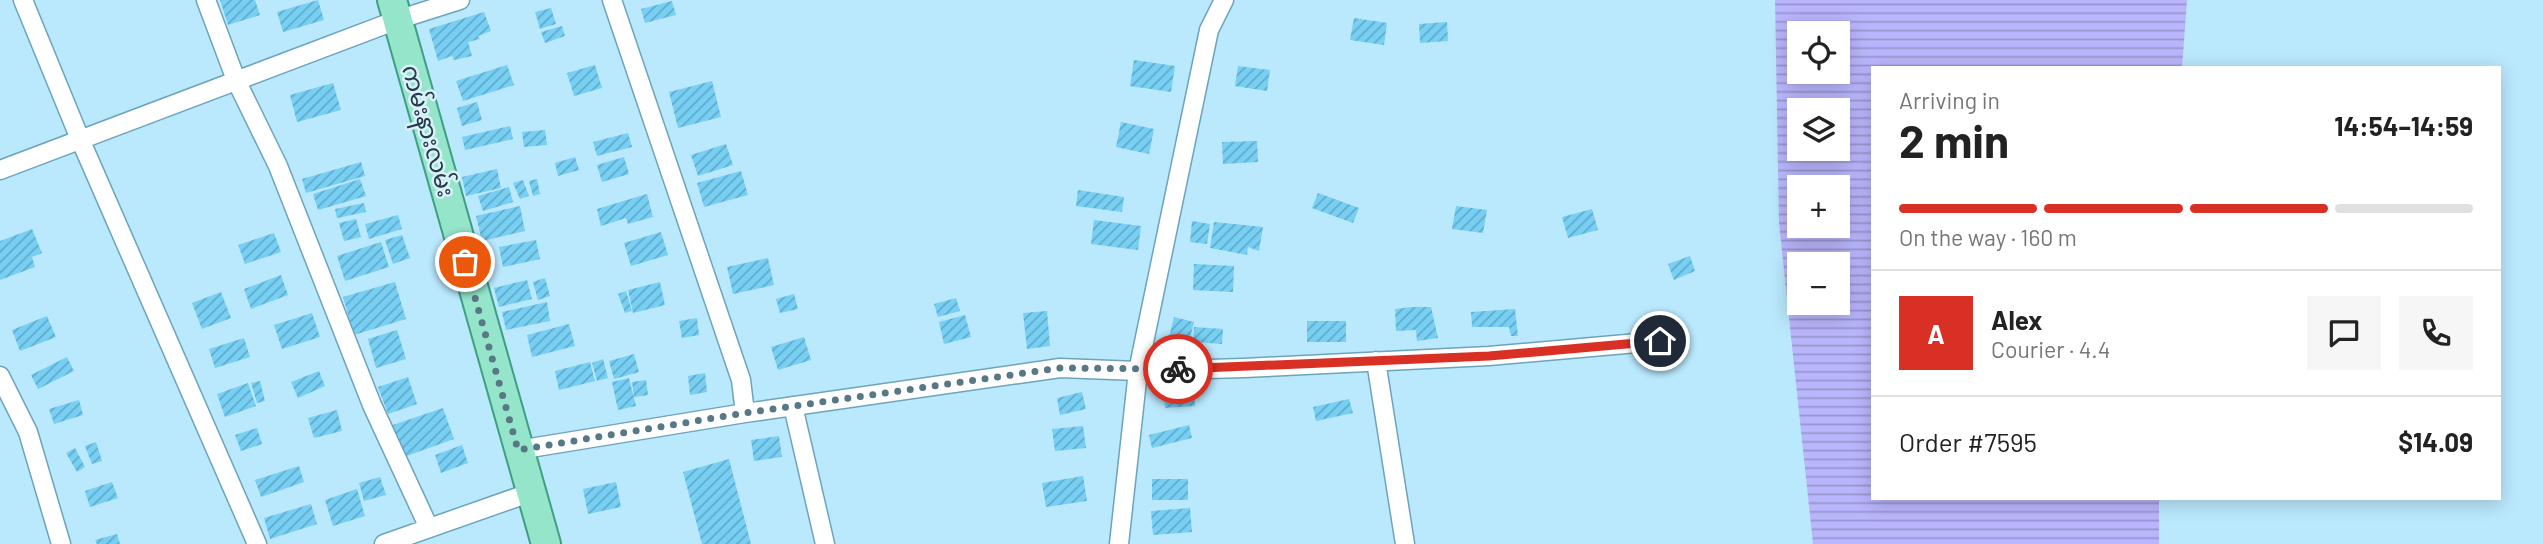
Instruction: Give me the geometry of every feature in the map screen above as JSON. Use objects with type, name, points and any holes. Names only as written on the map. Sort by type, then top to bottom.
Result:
[{"type":"main road","name":"ကမ်းနားလမ်း","points":[[395,10],[546,544]]},
{"type":"street","points":[[23,0],[80,139],[257,544]]},
{"type":"street","points":[[206,0],[236,80],[278,166],[372,405],[429,527]]},
{"type":"street","points":[[0,170],[236,80],[395,10],[460,0]]},
{"type":"street","points":[[612,0],[741,380],[745,413]]},
{"type":"street","points":[[1119,544],[1138,371],[1209,30],[1224,0]]},
{"type":"street","points":[[518,450],[745,413],[1060,368],[1138,371],[1489,356],[1660,341]]},
{"type":"street","points":[[1376,361],[1405,544]]},
{"type":"street","points":[[0,376],[28,432],[61,544]]},
{"type":"street","points":[[793,406],[825,544]]},
{"type":"street","points":[[384,544],[532,492]]},
{"type":"shaded area","points":[[1775,0],[2187,0],[2182,66],[1871,66],[1871,500],[2159,500],[2159,544],[1813,544],[1789,315],[1850,315],[1850,252],[1787,252],[1787,299],[1779,223]]},
{"type":"building","points":[[220,0],[255,0],[260,15],[228,25]]},
{"type":"building","points":[[318,0],[324,20],[283,32],[277,12]]},
{"type":"building","points":[[672,1],[676,15],[645,23],[641,9]]},
{"type":"building","points":[[551,8],[556,24],[540,29],[535,12]]},
{"type":"building","points":[[484,12],[491,31],[478,36],[480,39],[468,42],[472,56],[454,60],[452,56],[438,61],[429,29]]},
{"type":"building","points":[[1354,18],[1387,23],[1384,45],[1350,40]]},
{"type":"building","points":[[1447,22],[1448,41],[1420,43],[1419,24]]},
{"type":"building","points":[[562,26],[565,36],[545,43],[541,32]]},
{"type":"building","points":[[1134,60],[1175,66],[1171,92],[1130,86]]},
{"type":"building","points":[[507,65],[514,85],[463,101],[456,81]]},
{"type":"building","points":[[595,65],[602,88],[574,96],[567,73]]},
{"type":"building","points":[[1238,66],[1270,70],[1267,91],[1235,86]]},
{"type":"building","points":[[712,81],[721,117],[678,128],[669,92]]},
{"type":"building","points":[[333,83],[341,110],[297,122],[290,95]]},
{"type":"building","points":[[477,102],[482,120],[462,126],[457,108]]},
{"type":"building","points":[[1121,122],[1154,129],[1149,154],[1116,147]]},
{"type":"building","points":[[510,126],[513,139],[465,150],[462,137]]},
{"type":"building","points":[[545,130],[547,145],[524,147],[522,132]]},
{"type":"building","points":[[628,133],[632,147],[597,156],[593,142]]},
{"type":"building","points":[[1257,141],[1258,162],[1223,164],[1222,142]]},
{"type":"building","points":[[726,144],[733,165],[698,176],[691,155]]},
{"type":"building","points":[[575,157],[579,170],[558,176],[555,163]]},
{"type":"building","points":[[624,157],[629,174],[602,182],[597,165]]},
{"type":"building","points":[[361,162],[365,176],[306,193],[302,179]]},
{"type":"building","points":[[497,169],[501,188],[466,196],[462,177]]},
{"type":"building","points":[[741,171],[748,195],[704,207],[697,183]]},
{"type":"building","points":[[360,179],[366,196],[318,210],[313,194]]},
{"type":"building","points":[[537,179],[540,194],[533,196],[529,181]]},
{"type":"building","points":[[523,180],[529,196],[520,199],[513,183]]},
{"type":"building","points":[[509,187],[513,202],[483,211],[478,196]]},
{"type":"building","points":[[1078,190],[1124,197],[1122,212],[1076,206]]},
{"type":"building","points":[[1318,193],[1359,208],[1353,223],[1312,208]]},
{"type":"building","points":[[647,194],[653,217],[628,224],[626,218],[601,226],[597,209]]},
{"type":"building","points":[[364,203],[366,212],[337,218],[335,209]]},
{"type":"building","points":[[520,206],[525,231],[482,241],[476,216]]},
{"type":"building","points":[[1456,206],[1487,210],[1483,233],[1452,229]]},
{"type":"building","points":[[1592,209],[1598,230],[1568,238],[1562,217]]},
{"type":"building","points":[[398,215],[402,229],[369,239],[365,224]]},
{"type":"building","points":[[356,219],[361,237],[344,241],[339,223]]},
{"type":"building","points":[[1094,220],[1141,226],[1138,250],[1091,244]]},
{"type":"building","points":[[1192,221],[1210,224],[1207,244],[1190,242]]},
{"type":"building","points":[[1214,222],[1263,227],[1259,251],[1248,247],[1247,255],[1210,248]]},
{"type":"building","points":[[32,229],[42,253],[32,257],[35,267],[0,280],[0,241]]},
{"type":"building","points":[[661,232],[668,255],[631,266],[624,243]]},
{"type":"building","points":[[274,233],[281,252],[245,264],[238,245]]},
{"type":"building","points":[[402,235],[410,258],[393,264],[385,240]]},
{"type":"building","points":[[536,240],[540,259],[503,267],[499,247]]},
{"type":"building","points":[[381,242],[389,267],[345,281],[337,256]]},
{"type":"building","points":[[1690,256],[1695,271],[1674,280],[1668,264]]},
{"type":"building","points":[[768,258],[774,285],[733,294],[727,267]]},
{"type":"building","points":[[1194,264],[1234,266],[1233,292],[1193,290]]},
{"type":"building","points":[[281,275],[288,295],[251,309],[244,289]]},
{"type":"building","points":[[545,278],[550,296],[538,300],[533,282]]},
{"type":"building","points":[[527,280],[532,299],[499,307],[494,288]]},
{"type":"building","points":[[395,282],[406,319],[354,335],[343,297]]},
{"type":"building","points":[[660,282],[665,305],[633,313],[628,290]]},
{"type":"building","points":[[626,291],[632,311],[625,313],[618,294]]},
{"type":"building","points":[[221,292],[231,318],[202,329],[192,303]]},
{"type":"building","points":[[794,294],[798,309],[780,313],[776,299]]},
{"type":"building","points":[[956,298],[960,311],[938,317],[934,304]]},
{"type":"building","points":[[547,302],[550,321],[506,330],[502,312]]},
{"type":"building","points":[[1431,307],[1438,338],[1417,341],[1416,330],[1396,331],[1395,309]]},
{"type":"building","points":[[1515,309],[1518,336],[1511,336],[1509,327],[1472,327],[1471,312]]},
{"type":"building","points":[[1047,311],[1050,346],[1027,349],[1023,313]]},
{"type":"building","points":[[312,313],[320,337],[282,349],[274,325]]},
{"type":"building","points":[[965,315],[971,337],[944,344],[939,322]]},
{"type":"building","points":[[47,316],[56,337],[20,351],[12,330]]},
{"type":"building","points":[[1174,317],[1194,322],[1185,359],[1165,354]]},
{"type":"building","points":[[697,318],[699,335],[682,338],[679,321]]},
{"type":"building","points":[[1307,321],[1346,321],[1346,342],[1307,342]]},
{"type":"building","points":[[569,324],[575,346],[532,357],[527,335]]},
{"type":"building","points":[[1194,327],[1223,329],[1222,344],[1193,342]]},
{"type":"building","points":[[397,330],[406,359],[376,368],[368,339]]},
{"type":"building","points":[[804,337],[811,360],[778,370],[771,347]]},
{"type":"building","points":[[244,338],[250,357],[215,368],[209,349]]},
{"type":"building","points":[[634,354],[639,372],[614,379],[609,361]]},
{"type":"building","points":[[67,357],[74,371],[38,389],[31,375]]},
{"type":"building","points":[[603,359],[608,378],[597,381],[592,363]]},
{"type":"building","points":[[590,362],[595,381],[559,390],[555,371]]},
{"type":"building","points":[[319,371],[325,386],[298,398],[291,382]]},
{"type":"building","points":[[705,373],[707,392],[690,395],[688,376]]},
{"type":"building","points":[[408,377],[417,404],[388,414],[378,387]]},
{"type":"building","points":[[629,378],[636,406],[618,410],[612,382]]},
{"type":"building","points":[[646,380],[648,395],[634,397],[632,382]]},
{"type":"building","points":[[260,381],[265,401],[257,403],[251,383]]},
{"type":"building","points":[[248,383],[256,406],[225,417],[217,394]]},
{"type":"building","points":[[1194,389],[1195,406],[1165,408],[1164,391]]},
{"type":"building","points":[[1082,392],[1086,409],[1060,415],[1057,398]]},
{"type":"building","points":[[1349,399],[1353,413],[1316,421],[1313,407]]},
{"type":"building","points":[[79,400],[83,415],[54,424],[49,409]]},
{"type":"building","points":[[443,408],[454,439],[401,458],[390,426]]},
{"type":"building","points":[[337,410],[342,431],[314,438],[308,418]]},
{"type":"building","points":[[1189,425],[1192,438],[1152,448],[1149,435]]},
{"type":"building","points":[[1083,426],[1086,448],[1055,451],[1052,429]]},
{"type":"building","points":[[257,428],[262,444],[241,451],[235,435]]},
{"type":"building","points":[[779,436],[782,457],[754,461],[751,440]]},
{"type":"building","points":[[96,442],[102,461],[92,464],[85,446]]},
{"type":"building","points":[[462,445],[468,463],[441,473],[435,455]]},
{"type":"building","points":[[75,448],[85,467],[77,472],[66,453]]},
{"type":"building","points":[[729,459],[751,544],[702,544],[683,472]]},
{"type":"building","points":[[299,466],[304,482],[261,497],[255,480]]},
{"type":"building","points":[[1083,476],[1087,501],[1046,507],[1042,483]]},
{"type":"building","points":[[380,477],[386,495],[364,501],[359,483]]},
{"type":"building","points":[[1152,479],[1188,479],[1188,500],[1152,500]]},
{"type":"building","points":[[112,482],[118,498],[90,507],[85,491]]},
{"type":"building","points":[[616,482],[621,507],[588,514],[583,489]]},
{"type":"building","points":[[357,489],[365,516],[333,526],[325,500]]},
{"type":"building","points":[[311,504],[317,524],[270,539],[264,518]]},
{"type":"building","points":[[1190,508],[1192,532],[1153,535],[1151,511]]},
{"type":"building","points":[[117,534],[120,544],[97,544],[95,540]]},
{"type":"way so far","points":[[465,262],[518,450],[745,413],[1060,368],[1138,371],[1178,369]]},
{"type":"route","points":[[1178,369],[1489,356],[1660,341]]}]
